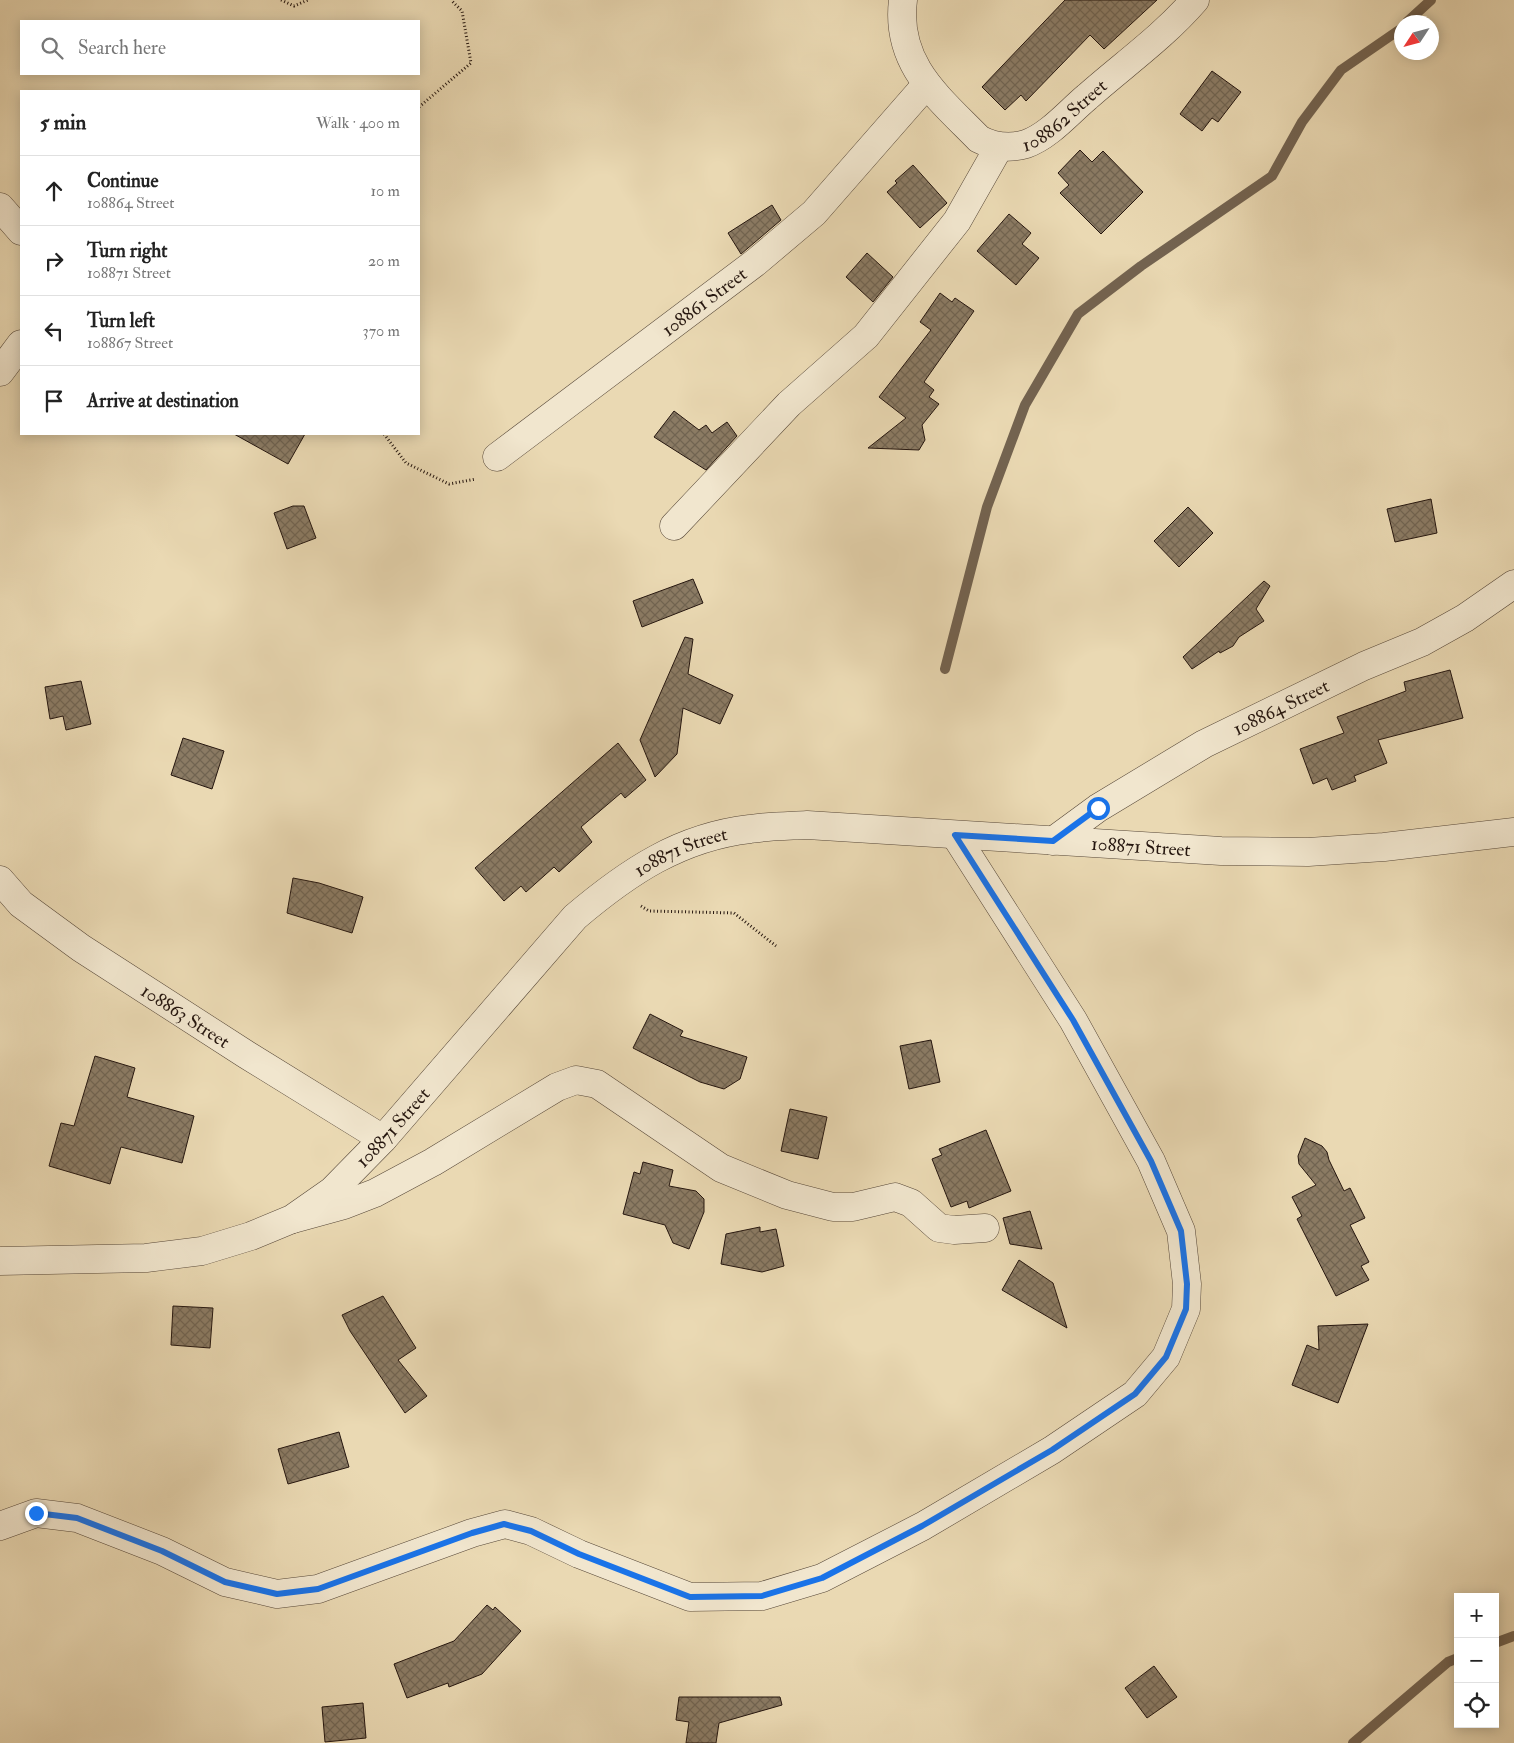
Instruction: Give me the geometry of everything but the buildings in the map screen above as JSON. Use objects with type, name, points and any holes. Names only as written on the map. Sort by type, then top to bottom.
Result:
[{"type":"street","points":[[903,0],[903,28],[909,56],[926,85]]},
{"type":"street","name":"108862 Street","points":[[926,85],[979,138],[999,146],[1013,147],[1028,143],[1049,130],[1148,46],[1195,0]]},
{"type":"street","name":"108861 Street","points":[[498,456],[756,262],[814,213],[926,85]]},
{"type":"street","points":[[674,526],[789,404],[866,336],[957,221],[999,146]]},
{"type":"street","points":[[0,207],[20,230]]},
{"type":"street","points":[[0,372],[20,345]]},
{"type":"street","name":"108864 Street","points":[[1053,841],[1098,808],[1204,744],[1364,666],[1422,642],[1465,618],[1514,584]]},
{"type":"street","name":"108871 Street","points":[[0,1261],[146,1258],[202,1251],[251,1236],[292,1219],[332,1191],[383,1139],[575,916],[612,886],[659,856],[699,840],[749,829],[807,825],[1221,851],[1308,852],[1384,847],[1514,832]]},
{"type":"street","points":[[0,1526],[36,1513],[77,1518],[162,1551],[225,1582],[277,1594],[318,1589],[472,1533],[504,1524],[531,1531],[579,1554],[690,1597],[762,1596],[822,1578],[922,1526],[1052,1450],[1135,1394],[1166,1357],[1186,1309],[1187,1284],[1181,1231],[1151,1161],[1073,1020],[955,835]]},
{"type":"street","name":"108863 Street","points":[[0,880],[21,904],[81,948],[247,1055],[383,1139]]},
{"type":"street","points":[[292,1219],[344,1206],[375,1193],[434,1162],[557,1087],[576,1080],[597,1084],[722,1168],[787,1195],[833,1207],[853,1206],[894,1197],[911,1203],[939,1228],[954,1230],[985,1228]]},
{"type":"path","points":[[281,0],[294,6],[308,0]]},
{"type":"path","points":[[420,106],[471,63],[462,11],[451,0]]},
{"type":"path","points":[[385,435],[406,463],[448,484],[478,479],[498,456]]},
{"type":"path","points":[[612,886],[649,912],[734,913],[776,946]]},
{"type":"waterway","points":[[1415,15],[1431,0]]},
{"type":"waterway","points":[[945,669],[987,507],[1025,405],[1078,314],[1141,266],[1272,176],[1302,122],[1341,70],[1394,34]]},
{"type":"waterway","points":[[1499,1642],[1514,1636]]},
{"type":"waterway","points":[[1353,1743],[1448,1662],[1454,1660]]},
{"type":"route","points":[[36,1513],[77,1518],[162,1551],[225,1582],[277,1594],[318,1589],[472,1533],[504,1524],[531,1531],[579,1554],[690,1597],[762,1596],[822,1578],[922,1526],[1052,1450],[1135,1394],[1166,1357],[1186,1309],[1187,1284],[1181,1231],[1151,1161],[1073,1020],[955,835],[1053,841],[1098,808]]}]
